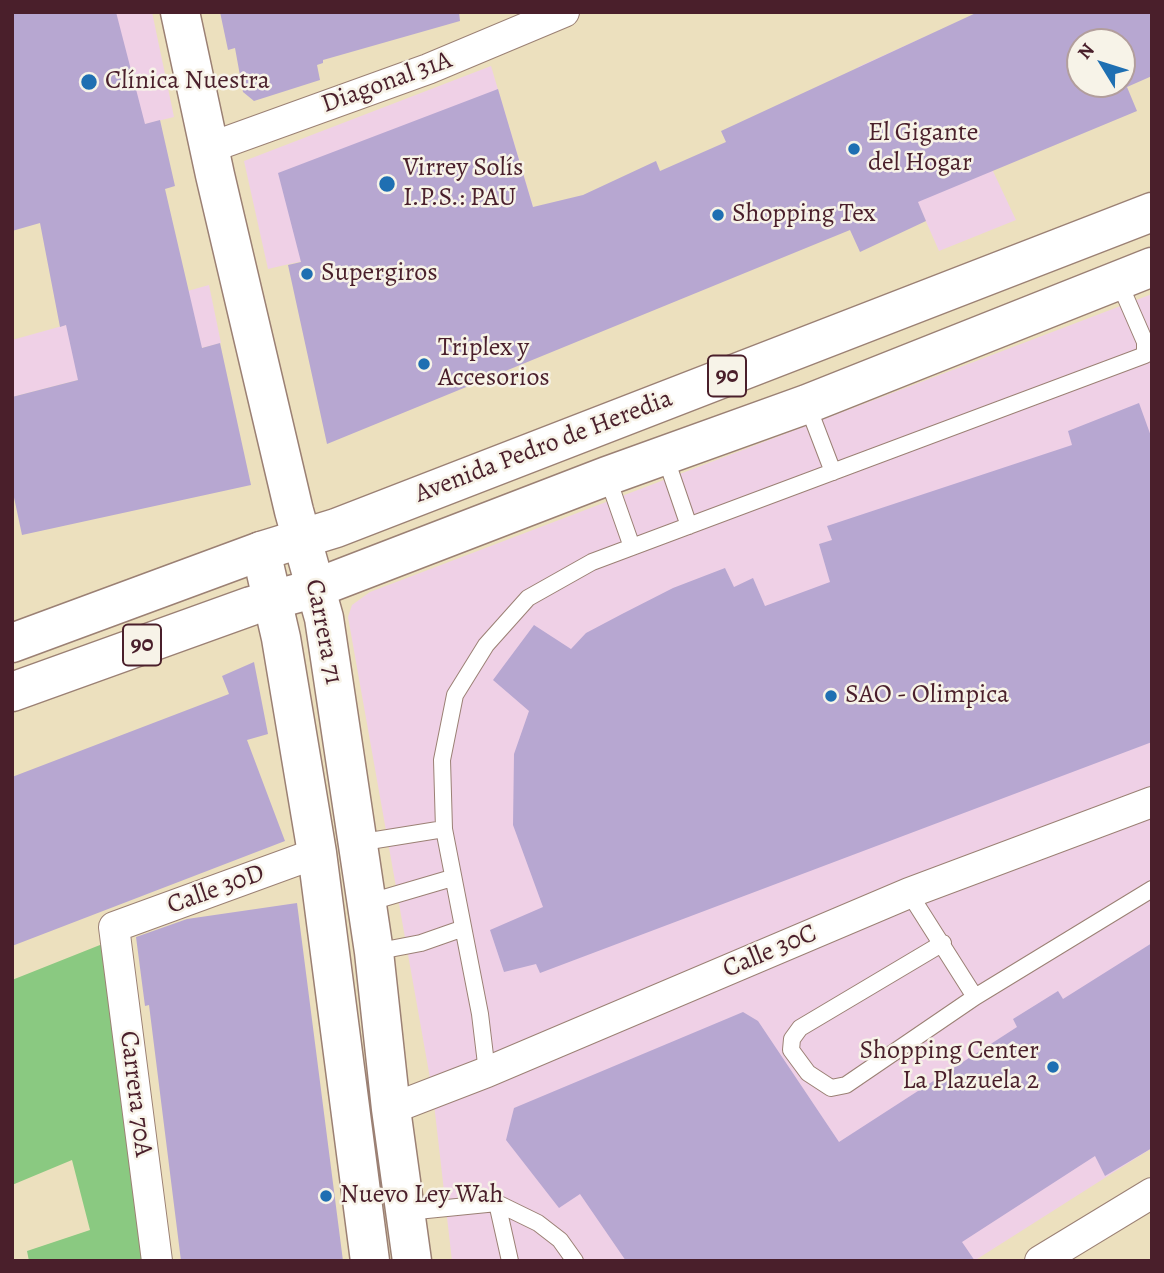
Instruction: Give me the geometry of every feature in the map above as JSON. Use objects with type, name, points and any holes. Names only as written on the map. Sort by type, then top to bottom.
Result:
[{"type":"main road","name":"Carrera 71","points":[[180,12],[209,148],[302,538],[324,618],[373,952],[412,1261]]},
{"type":"main road","name":"Avenida Pedro de Heredia","points":[[12,643],[261,551],[349,523],[1152,212]]},
{"type":"main road","name":"Avenida Pedro de Heredia","points":[[12,692],[273,599],[316,588],[607,476],[807,404],[1143,271]]},
{"type":"main road","name":"Carrera 71","points":[[261,551],[273,599],[317,853],[370,1261]]},
{"type":"street","name":"Diagonal 31A","points":[[209,148],[428,69],[564,12]]},
{"type":"street","name":"Calle 30C","points":[[391,1109],[487,1072],[909,893],[1152,802]]},
{"type":"street","name":"Calle 30D","points":[[114,927],[317,853]]},
{"type":"street","name":"Carrera 70A","points":[[114,927],[157,1261]]},
{"type":"street","points":[[1040,1261],[1152,1193]]},
{"type":"lane","points":[[487,1072],[480,1014],[461,929],[444,829],[442,760],[455,695],[486,645],[528,598],[592,562],[1148,353],[1145,342],[1143,271]]},
{"type":"lane","points":[[807,404],[833,472]]},
{"type":"lane","points":[[665,456],[689,526]]},
{"type":"lane","points":[[607,476],[632,547]]},
{"type":"lane","points":[[357,843],[444,829]]},
{"type":"lane","points":[[366,904],[452,878]]},
{"type":"lane","points":[[943,943],[800,1028],[792,1039],[791,1050],[819,1083],[831,1088],[846,1085],[975,997],[1152,889]]},
{"type":"lane","points":[[909,893],[975,997]]},
{"type":"lane","points":[[373,952],[421,943],[461,929]]},
{"type":"lane","points":[[497,1203],[510,1261]]},
{"type":"lane","points":[[407,1212],[497,1203],[538,1223],[560,1240],[575,1261]]},
{"type":"shaded area","name":"Clínica Nuestra","points":[[12,12],[152,12],[174,117],[12,157]]},
{"type":"shaded area","points":[[929,35],[1016,220],[939,251],[858,67]]},
{"type":"shaded area","name":"Virrey Solís I.P.S.: PAU","points":[[491,66],[533,207],[268,269],[244,161]]},
{"type":"shaded area","points":[[209,285],[221,343],[12,397],[12,340]]},
{"type":"shaded area","points":[[1152,294],[1152,1148],[974,1261],[452,1261],[433,1095],[348,617],[352,605],[370,592]]},
{"type":"green space","points":[[105,943],[147,1261],[29,1261],[27,1251],[90,1230],[72,1160],[12,1185],[12,980]]},
{"type":"building","points":[[12,12],[116,12],[145,124],[160,120],[175,186],[165,189],[202,348],[220,343],[251,485],[22,535],[12,488],[12,397],[78,380],[66,325],[60,327],[40,223],[12,231]]},
{"type":"building","points":[[220,12],[459,12],[460,21],[323,60],[323,63],[317,65],[320,80],[254,101],[243,92],[235,48],[228,50]]},
{"type":"building","points":[[978,12],[1152,12],[1152,76],[1136,83],[1136,28],[1066,28],[1066,98],[1132,98],[1137,111],[918,202],[926,221],[860,252],[850,230],[327,444],[288,265],[301,262],[278,173],[498,89],[533,207],[583,195],[656,161],[660,171],[726,142],[721,131]]},
{"type":"building","name":"SAO - Olimpica","points":[[1139,403],[1152,439],[1152,742],[540,973],[536,964],[504,972],[490,930],[543,907],[513,825],[514,754],[529,711],[493,680],[534,625],[571,649],[586,633],[622,614],[673,588],[725,568],[734,587],[753,578],[765,606],[830,582],[819,544],[832,540],[827,526],[1072,445],[1068,431]]},
{"type":"building","points":[[254,662],[268,734],[247,740],[285,841],[12,946],[12,777],[229,694],[222,676]]},
{"type":"building","points":[[297,903],[343,1261],[181,1261],[149,1005],[145,1006],[136,937],[187,919]]},
{"type":"building","name":"Shopping Center La Plazuela 2","points":[[1152,943],[1152,1148],[1105,1176],[1095,1156],[962,1242],[975,1261],[626,1261],[580,1194],[559,1208],[506,1140],[514,1108],[743,1012],[758,1021],[839,1142],[1017,1027],[1013,1019],[1058,991],[1063,999]]},
{"type":"place","name":"Clínica Nuestra","points":[[89,82]]},
{"type":"place","name":"El Gigante del Hogar","points":[[854,149]]},
{"type":"place","name":"Virrey Solís I.P.S.: PAU","points":[[387,184]]},
{"type":"place","name":"Shopping Tex","points":[[718,215]]},
{"type":"place","name":"Supergiros","points":[[307,274]]},
{"type":"place","name":"Triplex y Accesorios","points":[[424,364]]},
{"type":"place","name":"SAO - Olimpica","points":[[831,696]]},
{"type":"place","name":"Shopping Center La Plazuela 2","points":[[1053,1067]]},
{"type":"place","name":"Nuevo Ley Wah","points":[[326,1196]]}]
